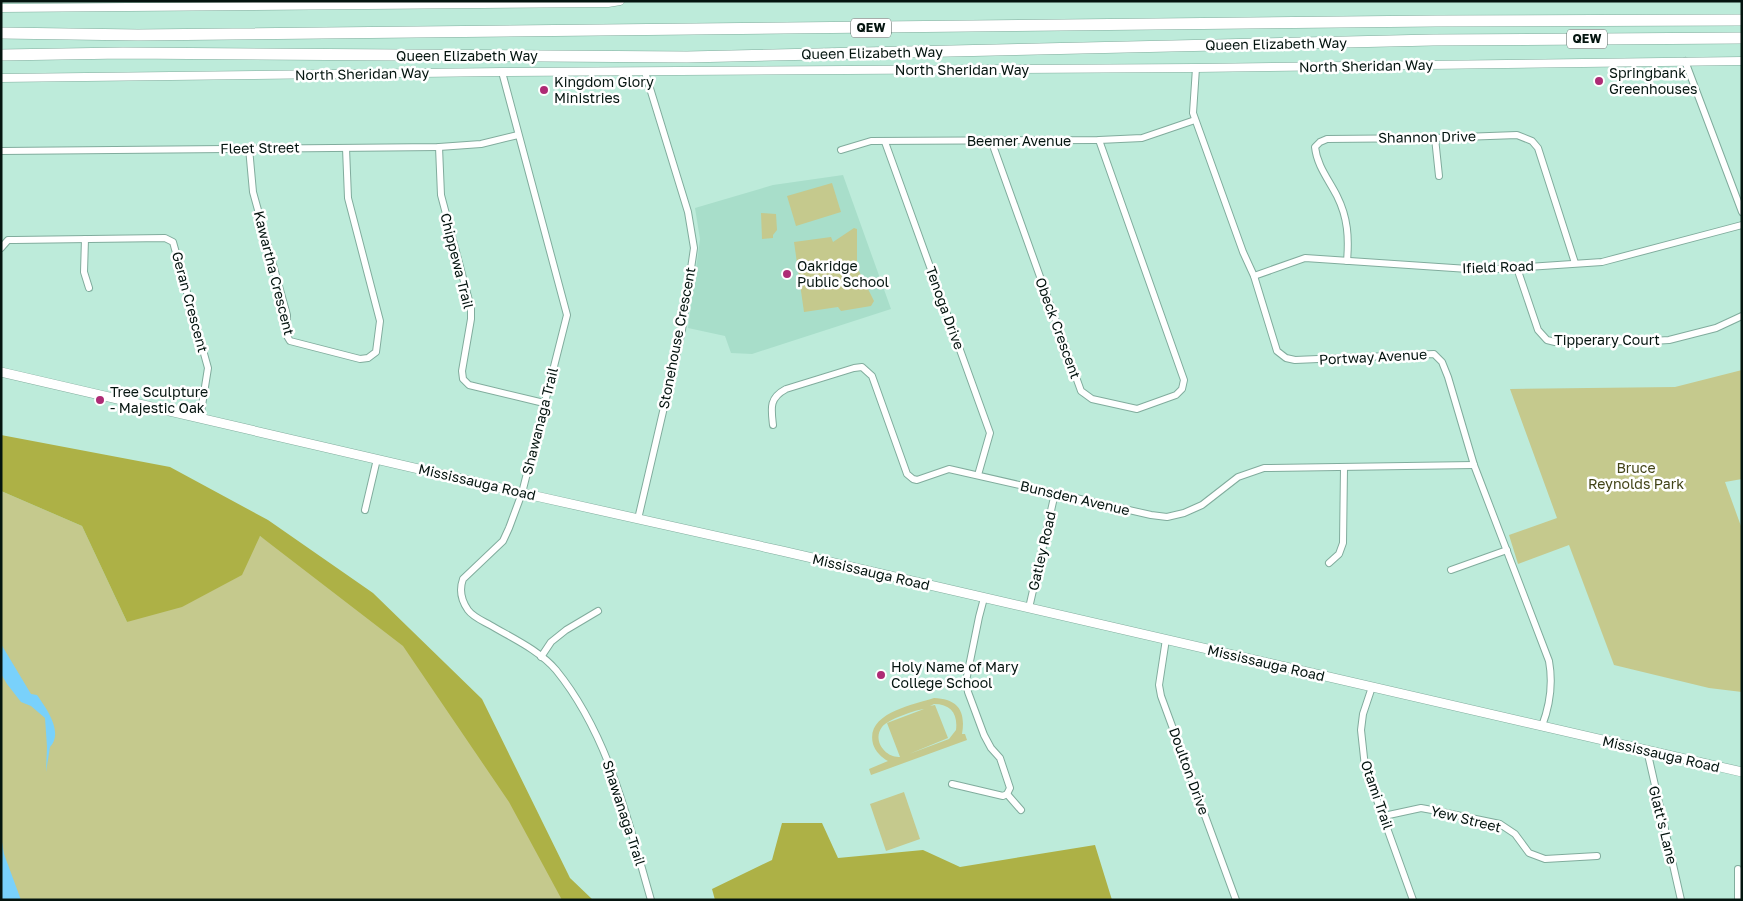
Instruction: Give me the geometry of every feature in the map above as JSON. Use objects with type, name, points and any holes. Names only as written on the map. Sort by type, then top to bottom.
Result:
[{"type":"highway","name":"Queen Elizabeth Way","points":[[1,33],[148,35],[1436,21],[1742,20]]},
{"type":"highway","name":"Queen Elizabeth Way","points":[[1,55],[133,53],[687,57],[1433,40],[1742,38]]},
{"type":"main road","name":"Mississauga Road","points":[[1,372],[1742,772]]},
{"type":"street","points":[[1,8],[155,4],[598,3],[620,1]]},
{"type":"street","points":[[1686,61],[1742,212]]},
{"type":"street","name":"North Sheridan Way","points":[[1,78],[502,72],[1196,68],[1742,61]]},
{"type":"street","name":"Portway Avenue","points":[[1196,68],[1194,120],[1254,276],[1276,352],[1286,358],[1295,360],[1434,354],[1442,362],[1474,465],[1550,668],[1552,676],[1547,713],[1542,726]]},
{"type":"street","name":"Shawanaga Trail","points":[[502,72],[567,315],[522,493],[503,541],[463,578],[460,587],[461,596],[468,611],[541,657],[554,668],[575,696],[585,713],[618,786],[651,900]]},
{"type":"street","name":"Stonehouse Crescent","points":[[638,519],[682,330],[694,248],[688,212],[645,72]]},
{"type":"street","name":"Beemer Avenue","points":[[841,150],[871,141],[1100,140],[1142,138],[1194,120]]},
{"type":"street","name":"Shannon Drive","points":[[1347,261],[1349,240],[1344,212],[1320,166],[1314,147],[1320,142],[1326,139],[1436,138],[1517,134],[1532,141],[1538,148],[1575,263]]},
{"type":"street","name":"Fleet Street","points":[[1,151],[439,147],[481,144],[518,135]]},
{"type":"street","points":[[1436,138],[1439,176]]},
{"type":"street","name":"Obeck Crescent","points":[[991,140],[1081,392],[1092,399],[1136,408],[1176,395],[1182,389],[1184,380],[1100,140]]},
{"type":"street","name":"Tenoga Drive","points":[[885,142],[990,433],[978,475]]},
{"type":"street","name":"Chippewa Trail","points":[[439,147],[441,194],[471,308],[471,319],[462,371],[463,379],[470,385],[544,403]]},
{"type":"street","name":"Kawartha Crescent","points":[[249,148],[253,192],[287,315],[287,336],[290,341],[360,359],[368,358],[376,352],[380,321],[348,198],[346,148]]},
{"type":"street","name":"Ifield Road","points":[[1254,276],[1305,258],[1482,270],[1602,262],[1742,224]]},
{"type":"street","name":"Geran Crescent","points":[[1,248],[8,240],[165,238],[173,242],[208,368],[200,418]]},
{"type":"street","points":[[85,239],[84,272],[89,288]]},
{"type":"street","name":"Tipperary Court","points":[[1517,268],[1538,330],[1547,340],[1554,342],[1652,342],[1670,340],[1716,328],[1742,316]]},
{"type":"street","name":"Bunsden Avenue","points":[[773,424],[771,405],[778,393],[862,367],[872,376],[907,474],[913,479],[917,480],[949,469],[1151,515],[1168,517],[1184,513],[1202,505],[1238,478],[1264,468],[1474,465]]},
{"type":"street","points":[[365,510],[377,459]]},
{"type":"street","points":[[1328,563],[1339,554],[1343,543],[1344,468]]},
{"type":"street","name":"Gatley Road","points":[[1029,608],[1055,493]]},
{"type":"street","points":[[1451,570],[1506,550]]},
{"type":"street","points":[[952,784],[1003,796],[1007,794],[1010,788],[1000,758],[991,748],[984,735],[968,692],[966,681],[984,598]]},
{"type":"street","points":[[541,657],[550,642],[598,611]]},
{"type":"street","name":"Doulton Drive","points":[[1166,640],[1159,685],[1161,696],[1236,900]]},
{"type":"street","name":"Otami Trail","points":[[1372,687],[1363,714],[1361,730],[1365,767],[1413,900]]},
{"type":"street","name":"Glatt's Lane","points":[[1647,750],[1681,900]]},
{"type":"street","points":[[1007,794],[1021,810]]},
{"type":"street","name":"Yew Street","points":[[1384,816],[1421,808],[1432,810],[1500,824],[1514,834],[1529,853],[1544,859],[1597,856]]},
{"type":"street","points":[[1738,869],[1738,900]]},
{"type":"shaded area","name":"Oakridge Public School","points":[[843,175],[891,309],[752,354],[731,353],[725,336],[688,328],[700,239],[695,208],[773,185]]},
{"type":"shaded area","points":[[1,435],[170,467],[268,520],[373,593],[482,699],[570,878],[593,900],[562,900],[509,802],[403,646],[260,536],[242,575],[182,607],[127,622],[82,526],[1,491]]},
{"type":"shaded area","points":[[782,823],[822,823],[838,858],[923,850],[960,867],[1095,845],[1112,900],[715,900],[712,889],[772,860]]},
{"type":"green space","points":[[832,183],[841,212],[796,226],[787,196]]},
{"type":"green space","points":[[761,213],[776,214],[777,230],[773,238],[762,239]]},
{"type":"green space","points":[[854,228],[857,229],[857,267],[852,269],[858,269],[874,301],[871,306],[841,311],[838,307],[804,312],[794,242],[831,237],[833,242]]},
{"type":"green space","name":"Bruce Reynolds Park","points":[[1742,370],[1742,479],[1725,482],[1742,529],[1742,692],[1709,688],[1614,665],[1569,545],[1518,564],[1509,535],[1557,518],[1510,389],[1675,387]]},
{"type":"green space","points":[[1,491],[82,526],[127,622],[260,536],[419,645],[567,900],[1,900]]},
{"type":"green space","points":[[934,698],[949,701],[958,708],[963,719],[962,734],[965,734],[967,740],[871,775],[869,769],[888,761],[879,754],[873,744],[872,733],[876,725],[883,718],[903,707]],"holes":[[[934,704],[940,704],[952,711],[956,719],[956,730],[949,739],[909,754],[948,738],[935,705],[930,706]],[[924,709],[887,723],[900,757],[889,755],[879,742],[878,737],[882,727],[885,724],[896,718]]]},
{"type":"green space","points":[[904,792],[920,839],[886,851],[870,804]]},
{"type":"water","points":[[1,644],[31,694],[37,695],[52,720],[55,734],[54,741],[50,747],[46,772],[45,718],[31,706],[21,702],[1,674]]},
{"type":"water","points":[[1,836],[4,854],[21,900],[1,900]]},
{"type":"place","name":"Springbank Greenhouses","points":[[1599,81]]},
{"type":"place","name":"Kingdom Glory Ministries","points":[[544,90]]},
{"type":"place","name":"Oakridge Public School","points":[[787,274]]},
{"type":"place","name":"Tree Sculpture - Majestic Oak","points":[[100,400]]},
{"type":"place","name":"Holy Name of Mary College School","points":[[881,675]]}]
